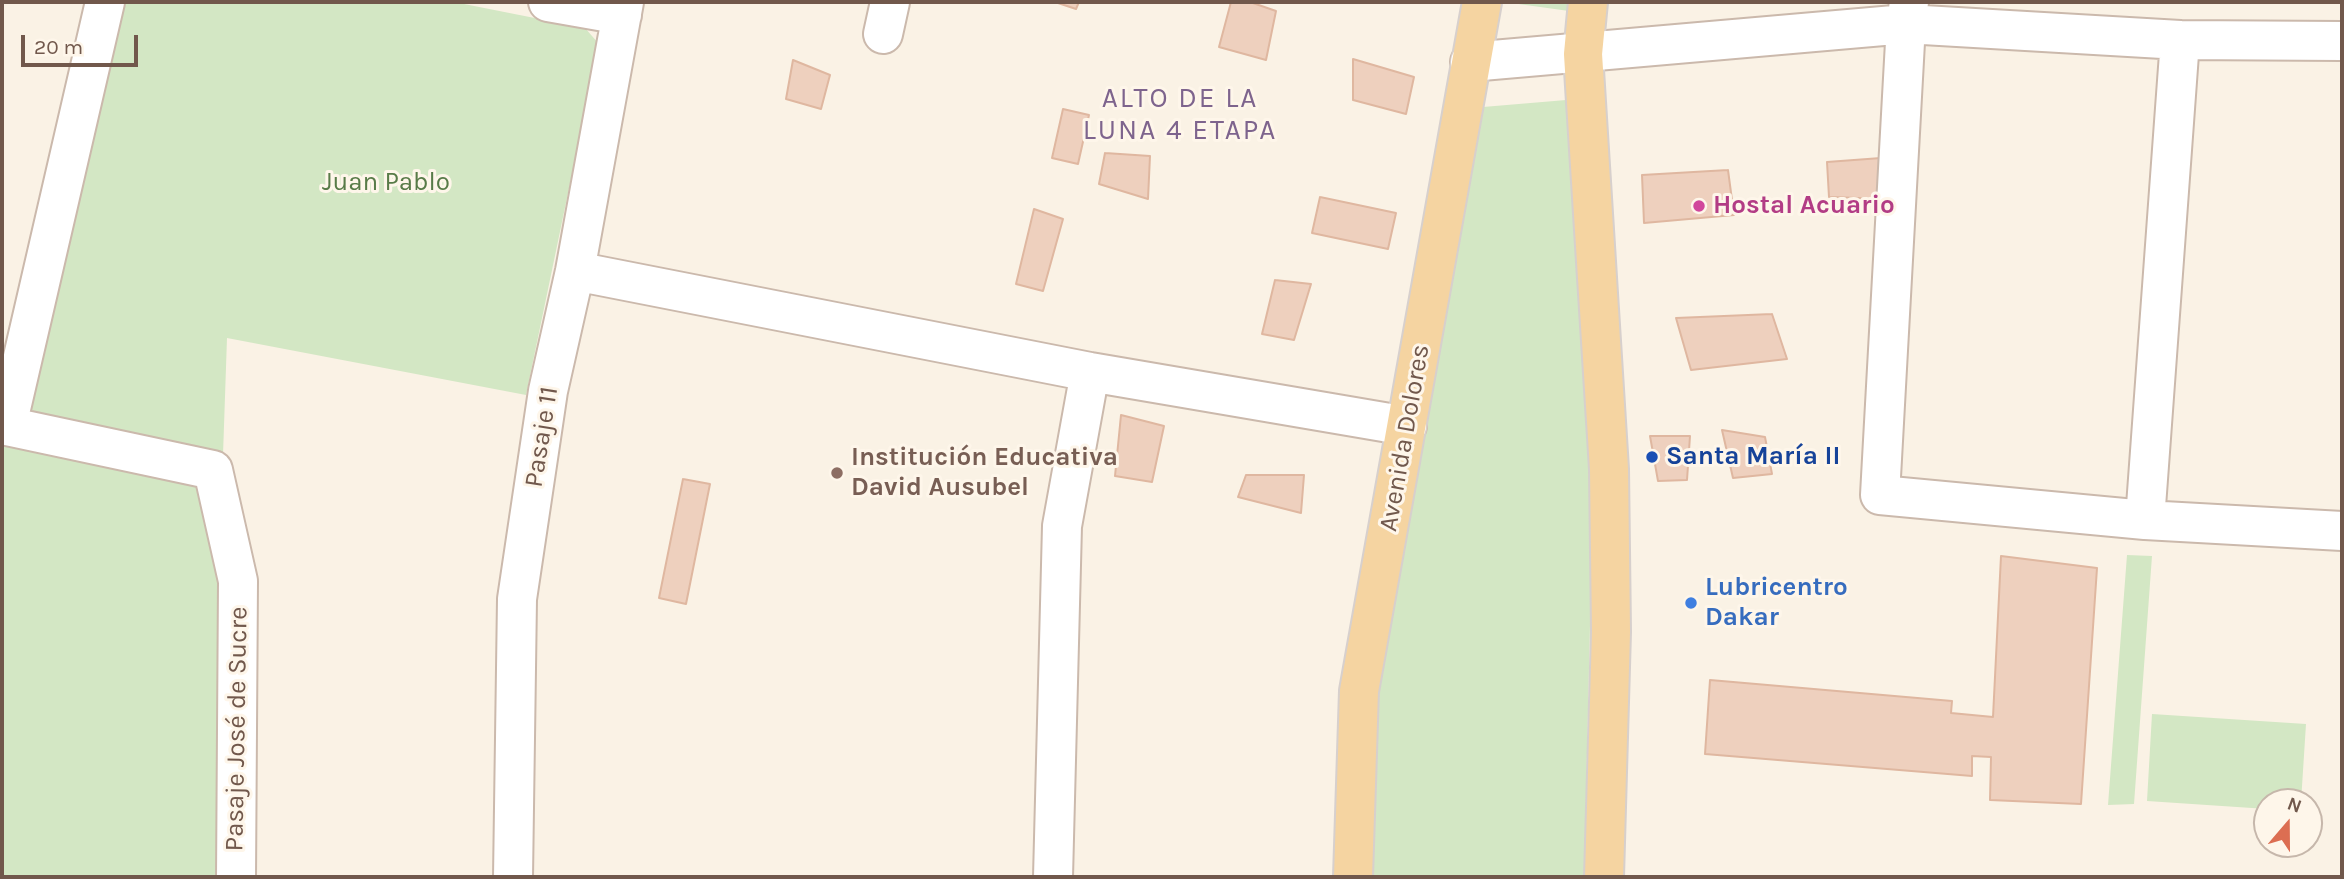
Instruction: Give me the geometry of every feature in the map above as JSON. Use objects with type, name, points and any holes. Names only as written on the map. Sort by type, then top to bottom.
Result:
[{"type":"main road","name":"Avenida Dolores","points":[[1353,877],[1359,691],[1482,2]]},
{"type":"main road","points":[[1588,2],[1583,54],[1609,469],[1611,632],[1604,877]]},
{"type":"street","points":[[5,426],[105,2]]},
{"type":"street","points":[[548,2],[623,8]]},
{"type":"street","name":"Pasaje 11","points":[[513,877],[517,599],[548,391],[575,271],[623,8]]},
{"type":"street","points":[[1471,62],[1583,54],[1908,13],[2180,40],[2342,41]]},
{"type":"street","points":[[1908,13],[1880,495],[2145,520],[2342,531]]},
{"type":"street","points":[[2145,520],[2180,40]]},
{"type":"street","points":[[575,271],[1090,372],[1406,426]]},
{"type":"street","points":[[1053,877],[1062,526],[1090,372]]},
{"type":"street","name":"Pasaje José de Sucre","points":[[5,426],[213,470],[238,580],[236,877]]},
{"type":"green space","name":"Juan Pablo","points":[[114,2],[454,2],[585,28],[599,44],[526,395],[227,338],[223,455],[227,877],[2,877],[2,428]]},
{"type":"green space","points":[[1504,2],[1570,2],[1569,11]]},
{"type":"green space","points":[[1566,100],[1593,501],[1584,877],[1372,877],[1375,706],[1483,107]]},
{"type":"green space","points":[[2127,555],[2152,556],[2134,804],[2108,805]]},
{"type":"green space","points":[[2152,714],[2306,724],[2302,788],[2253,788],[2253,808],[2147,801]]},
{"type":"building","points":[[1055,2],[1079,2],[1076,9]]},
{"type":"building","points":[[1231,2],[1250,2],[1276,11],[1266,60],[1219,47]]},
{"type":"building","points":[[1353,59],[1414,77],[1406,114],[1353,100]]},
{"type":"building","points":[[793,60],[830,75],[821,109],[786,99]]},
{"type":"building","points":[[1063,109],[1089,115],[1078,164],[1052,158]]},
{"type":"building","points":[[1105,153],[1150,156],[1148,199],[1099,184]]},
{"type":"building","points":[[1881,158],[1887,199],[1829,197],[1827,162]]},
{"type":"building","points":[[1728,170],[1734,215],[1644,223],[1642,175]]},
{"type":"building","points":[[1320,197],[1396,213],[1388,249],[1312,233]]},
{"type":"building","points":[[1034,209],[1063,219],[1043,291],[1016,284]]},
{"type":"building","points":[[1275,280],[1311,284],[1294,340],[1262,334]]},
{"type":"building","points":[[1772,314],[1787,359],[1691,370],[1676,318]]},
{"type":"building","points":[[1121,415],[1164,426],[1152,482],[1115,476]]},
{"type":"building","points":[[1722,430],[1765,437],[1772,474],[1733,478]]},
{"type":"building","points":[[1650,436],[1690,436],[1687,480],[1658,481]]},
{"type":"building","points":[[1246,475],[1304,475],[1301,513],[1238,497]]},
{"type":"building","points":[[683,479],[710,484],[686,604],[659,598]]},
{"type":"building","points":[[2001,556],[2097,568],[2081,804],[1990,800],[1991,757],[1972,756],[1972,776],[1705,754],[1710,680],[1952,701],[1951,713],[1993,717]]},
{"type":"place","name":"Hostal Acuario","points":[[1699,206]]},
{"type":"place","name":"Santa María II","points":[[1652,457]]},
{"type":"place","name":"Institución Educativa David Ausubel","points":[[837,473]]},
{"type":"place","name":"Lubricentro Dakar","points":[[1691,603]]},
{"type":"district","name":"ALTO DE LA LUNA 4 ETAPA","points":[[1180,115]]}]
